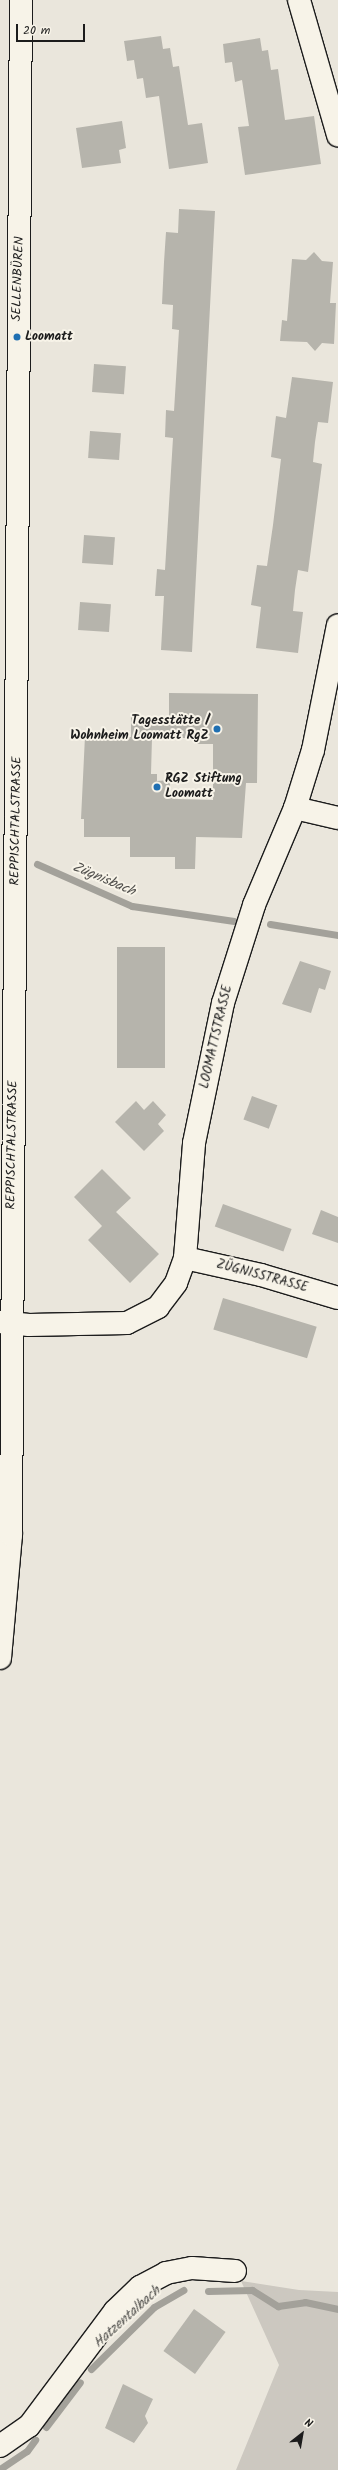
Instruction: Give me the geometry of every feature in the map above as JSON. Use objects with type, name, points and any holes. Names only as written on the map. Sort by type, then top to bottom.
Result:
[{"type":"main road","name":"SELLENBÜREN","points":[[19,631],[21,0]]},
{"type":"main road","points":[[299,0],[338,135]]},
{"type":"main road","name":"LOOMATTSTRASSE","points":[[5,1323],[126,1322],[158,1307],[176,1283],[185,1258],[194,1143],[223,1003],[254,905],[294,808],[329,685],[338,625]]},
{"type":"main road","name":"REPPISCHTALSTRASSE","points":[[0,1658],[11,1535],[5,1323],[19,631]]},
{"type":"main road","points":[[294,808],[338,818]]},
{"type":"main road","name":"ZÜGNISSTRASSE","points":[[185,1258],[261,1275],[338,1298]]},
{"type":"main road","points":[[0,2446],[30,2426],[114,2310],[140,2287],[166,2273],[192,2268],[235,2271]]},
{"type":"shaded area","points":[[241,2281],[299,2290],[338,2292],[338,2470],[236,2470],[279,2365]]},
{"type":"building","points":[[161,36],[163,49],[170,48],[173,67],[179,66],[188,125],[202,123],[208,163],[169,169],[159,96],[146,98],[143,78],[137,79],[134,60],[127,61],[124,41]]},
{"type":"building","points":[[260,38],[262,51],[268,50],[271,70],[278,69],[285,120],[314,116],[321,164],[245,175],[238,127],[249,126],[242,80],[235,82],[232,62],[225,63],[223,44]]},
{"type":"building","points":[[122,121],[126,148],[119,150],[121,163],[82,168],[76,128]]},
{"type":"building","points":[[179,209],[215,211],[192,652],[161,650],[164,596],[155,596],[157,569],[165,570],[173,438],[165,437],[166,410],[174,411],[179,330],[172,329],[173,305],[162,304],[164,262],[166,232],[178,233]]},
{"type":"building","points":[[314,252],[322,261],[333,262],[330,303],[336,303],[334,344],[322,343],[315,351],[307,342],[280,341],[282,320],[287,321],[292,259],[306,260]]},
{"type":"building","points":[[94,364],[126,366],[124,394],[92,392]]},
{"type":"building","points":[[292,377],[333,382],[328,423],[318,422],[315,442],[313,462],[322,464],[308,572],[298,570],[295,590],[293,611],[303,612],[298,653],[256,648],[261,607],[251,605],[257,565],[267,566],[273,525],[281,459],[271,457],[276,416],[286,418]]},
{"type":"building","points":[[90,431],[121,433],[119,460],[88,458]]},
{"type":"building","points":[[84,535],[115,537],[113,565],[82,563]]},
{"type":"building","points":[[80,602],[111,604],[109,632],[78,630]]},
{"type":"building","points":[[169,693],[258,694],[257,783],[246,783],[242,838],[196,837],[195,869],[175,869],[175,857],[130,857],[130,837],[84,837],[84,819],[81,819],[85,736],[131,737],[131,717],[169,717]],"holes":[[[152,738],[195,738],[195,744],[213,744],[213,800],[176,799],[176,794],[170,794],[170,780],[157,781],[157,774],[151,774]]]},
{"type":"building","points":[[117,947],[165,947],[165,1068],[117,1068]]},
{"type":"building","points":[[300,961],[331,971],[325,990],[319,988],[311,1013],[282,1004]]},
{"type":"building","points":[[252,1096],[277,1105],[269,1129],[243,1119]]},
{"type":"building","points":[[136,1101],[144,1110],[153,1101],[166,1115],[158,1124],[164,1131],[144,1151],[115,1122]]},
{"type":"building","points":[[102,1169],[131,1198],[116,1212],[159,1254],[130,1283],[88,1240],[102,1226],[74,1197]]},
{"type":"building","points":[[223,1204],[292,1229],[283,1252],[215,1227]]},
{"type":"building","points":[[321,1210],[338,1217],[338,1243],[312,1234]]},
{"type":"building","points":[[223,1298],[317,1327],[307,1358],[213,1330]]},
{"type":"building","points":[[194,2309],[226,2332],[195,2374],[163,2351]]},
{"type":"building","points":[[123,2384],[153,2399],[145,2416],[148,2423],[134,2443],[105,2428]]},
{"type":"waterway","name":"Zügnisbach","points":[[37,864],[132,906],[234,921]]},
{"type":"waterway","name":"Zügnisbach","points":[[270,924],[338,935]]},
{"type":"waterway","name":"Hatzentalbach","points":[[91,2369],[154,2307],[183,2290]]},
{"type":"waterway","name":"Hatzentalbach","points":[[208,2291],[252,2290],[278,2306],[305,2302],[338,2309]]},
{"type":"waterway","name":"Hatzentalbach","points":[[46,2427],[80,2382]]},
{"type":"waterway","name":"Hatzentalbach","points":[[0,2469],[27,2451],[35,2440]]},
{"type":"place","name":"Loomatt","points":[[17,337]]},
{"type":"place","name":"Tagesstätte / Wohnheim Loomatt RgZ","points":[[217,729]]},
{"type":"place","name":"RGZ Stiftung Loomatt","points":[[157,787]]}]
